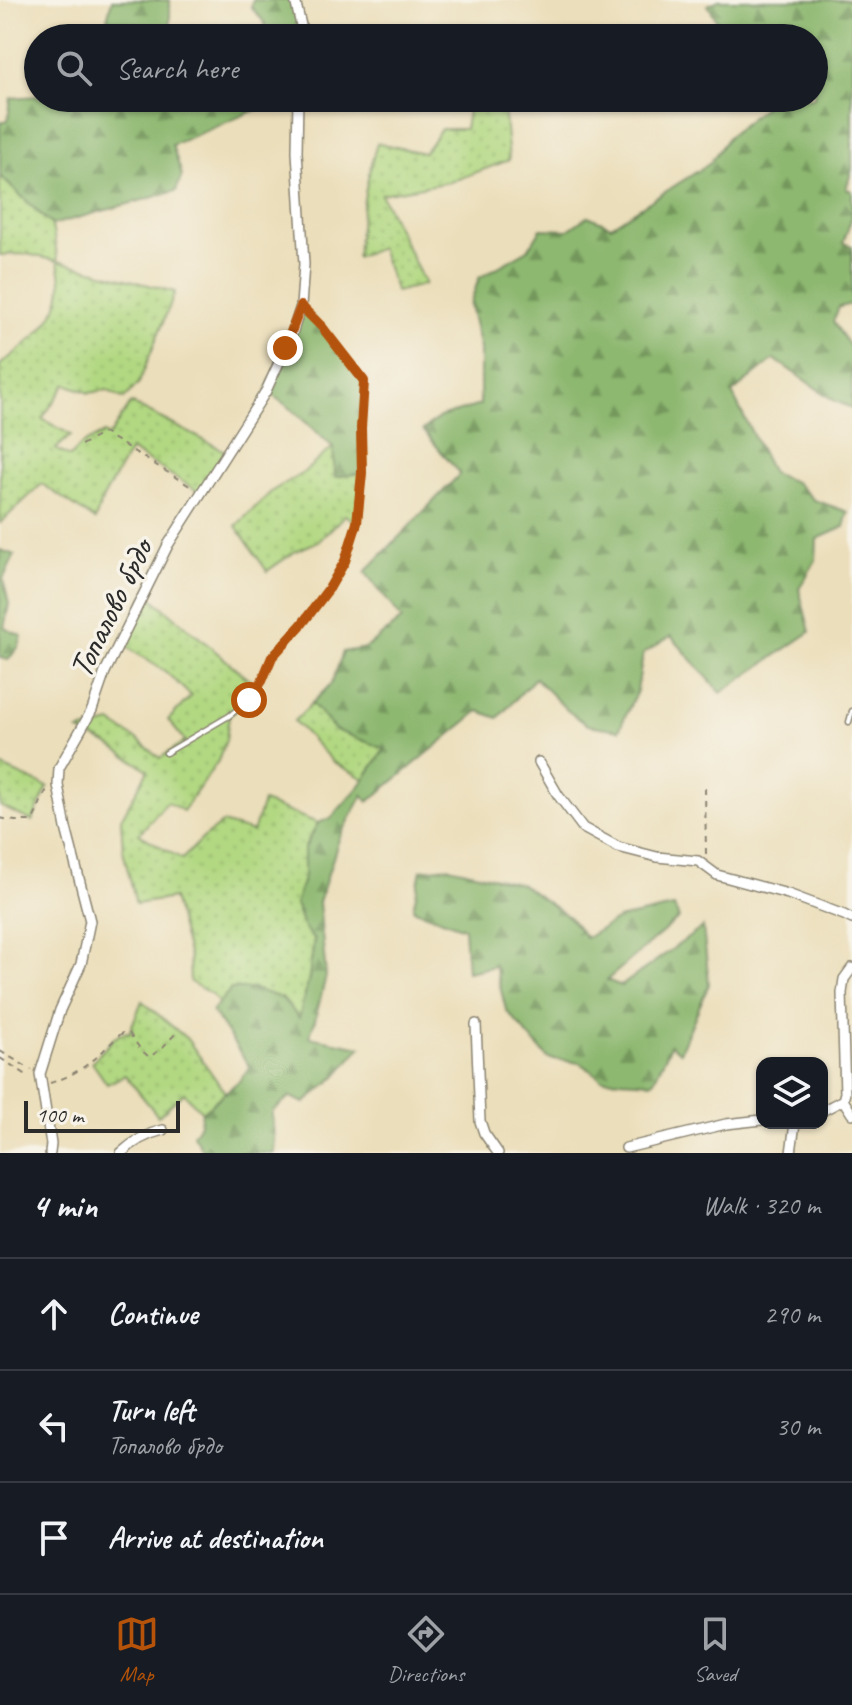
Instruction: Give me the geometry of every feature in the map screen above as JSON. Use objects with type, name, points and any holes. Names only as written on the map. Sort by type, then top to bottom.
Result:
[{"type":"street","points":[[295,0],[301,24]]},
{"type":"street","name":"Топалово брдо","points":[[50,1153],[42,1080],[60,1010],[81,964],[90,921],[72,855],[58,785],[59,768],[92,710],[105,672],[168,545],[266,391],[292,334],[301,306],[304,264],[298,112]]},
{"type":"street","points":[[539,762],[558,795],[583,828],[618,847],[657,857],[698,861],[717,875],[788,894],[852,919]]},
{"type":"street","points":[[828,1108],[843,1100],[845,1093],[842,993],[844,979],[852,968]]},
{"type":"street","points":[[476,1024],[480,1121],[498,1153]]},
{"type":"street","points":[[843,1100],[852,1114]]},
{"type":"street","points":[[626,1148],[726,1124],[756,1121]]},
{"type":"street","points":[[791,1153],[794,1129]]},
{"type":"street","points":[[121,1153],[138,1139],[163,1130]]},
{"type":"lane","points":[[166,753],[229,716],[249,700],[262,681],[272,657],[330,587],[345,561],[357,523],[362,473],[364,381],[322,327],[301,306]]},
{"type":"lane","points":[[849,722],[852,711]]},
{"type":"path","points":[[81,445],[104,433],[201,493]]},
{"type":"path","points":[[0,818],[32,821],[48,787],[58,785]]},
{"type":"path","points":[[705,788],[706,867]]},
{"type":"path","points":[[0,1058],[42,1080],[75,1073],[92,1062],[113,1039],[124,1032],[129,1033],[149,1057],[178,1031]]},
{"type":"path","points":[[0,1051],[42,1080]]},
{"type":"green space","points":[[112,0],[170,0],[170,24],[136,24],[107,19]]},
{"type":"green space","points":[[253,0],[295,0],[301,24],[265,24],[251,7]]},
{"type":"green space","points":[[719,0],[852,0],[852,169],[846,189],[852,191],[852,217],[843,243],[852,246],[852,304],[839,307],[833,322],[852,349],[852,408],[835,401],[774,359],[732,393],[772,473],[795,482],[814,500],[848,512],[844,527],[817,539],[816,560],[799,589],[810,632],[721,693],[671,636],[643,654],[637,691],[619,730],[588,725],[568,711],[535,678],[498,718],[479,711],[368,802],[363,795],[339,839],[319,902],[326,976],[309,1037],[361,1047],[336,1076],[305,1103],[290,1097],[272,1112],[275,1153],[204,1153],[193,1135],[200,1124],[202,1112],[240,1080],[250,1067],[212,1011],[231,989],[254,989],[282,998],[299,1018],[309,979],[314,940],[304,928],[295,904],[304,876],[304,849],[318,823],[331,818],[359,787],[385,749],[335,730],[312,703],[332,683],[343,652],[366,648],[402,619],[365,572],[460,474],[423,430],[440,417],[480,405],[480,349],[470,305],[479,278],[528,250],[541,229],[568,230],[588,216],[611,226],[709,164],[729,136],[758,112],[828,112],[828,24],[719,24],[708,5]]},
{"type":"green space","points":[[24,97],[24,112],[251,112],[172,145],[182,175],[176,191],[52,225],[0,176],[0,123],[8,120],[11,98]]},
{"type":"green space","points":[[468,112],[504,112],[509,160],[450,182],[381,194],[425,284],[396,292],[380,248],[357,257],[364,199],[377,143],[424,153],[441,129],[465,129]]},
{"type":"green space","points":[[0,176],[52,225],[58,261],[27,254],[0,255]]},
{"type":"green space","points":[[58,261],[175,292],[139,383],[124,399],[107,390],[89,393],[66,384],[42,419],[71,435],[56,449],[70,457],[81,445],[104,433],[109,436],[131,403],[227,452],[201,493],[130,450],[102,500],[95,520],[42,484],[0,523],[0,365],[39,332],[54,312],[61,287]]},
{"type":"green space","points":[[301,306],[322,327],[364,381],[362,473],[335,477],[333,447],[289,407],[266,391]]},
{"type":"green space","points":[[333,447],[362,473],[357,523],[345,515],[319,541],[296,551],[267,571],[236,526],[272,491],[303,473]]},
{"type":"green space","points":[[0,550],[15,555],[3,579],[9,604],[4,628],[22,636],[19,646],[8,660],[0,657]]},
{"type":"green space","points":[[145,592],[258,687],[249,700],[229,716],[226,740],[218,761],[183,811],[167,802],[139,834],[182,859],[222,823],[253,832],[263,802],[318,823],[304,849],[304,876],[295,904],[304,928],[314,940],[299,1019],[231,989],[219,1003],[211,994],[190,982],[189,957],[173,898],[136,904],[123,850],[121,819],[148,770],[109,745],[79,731],[111,723],[160,758],[185,741],[168,720],[191,696],[166,672],[122,644]]},
{"type":"green space","points":[[312,703],[335,730],[385,748],[364,779],[333,762],[294,721]]},
{"type":"green space","points":[[0,766],[48,787],[32,821],[0,806]]},
{"type":"green space","points":[[449,867],[521,884],[569,917],[586,938],[618,919],[674,907],[679,918],[607,980],[621,986],[703,927],[709,984],[680,1052],[671,1045],[653,1082],[602,1079],[580,1063],[548,1058],[506,1010],[495,966],[467,972],[464,928],[413,909],[421,870]]},
{"type":"green space","points":[[142,1001],[187,1039],[225,1092],[202,1112],[184,1093],[158,1116],[125,1075],[107,1084],[92,1062],[113,1039],[124,1032],[129,1033]]},
{"type":"route","points":[[249,700],[262,681],[272,657],[330,587],[345,561],[357,523],[362,473],[364,381],[322,327],[301,306],[285,348]]}]
